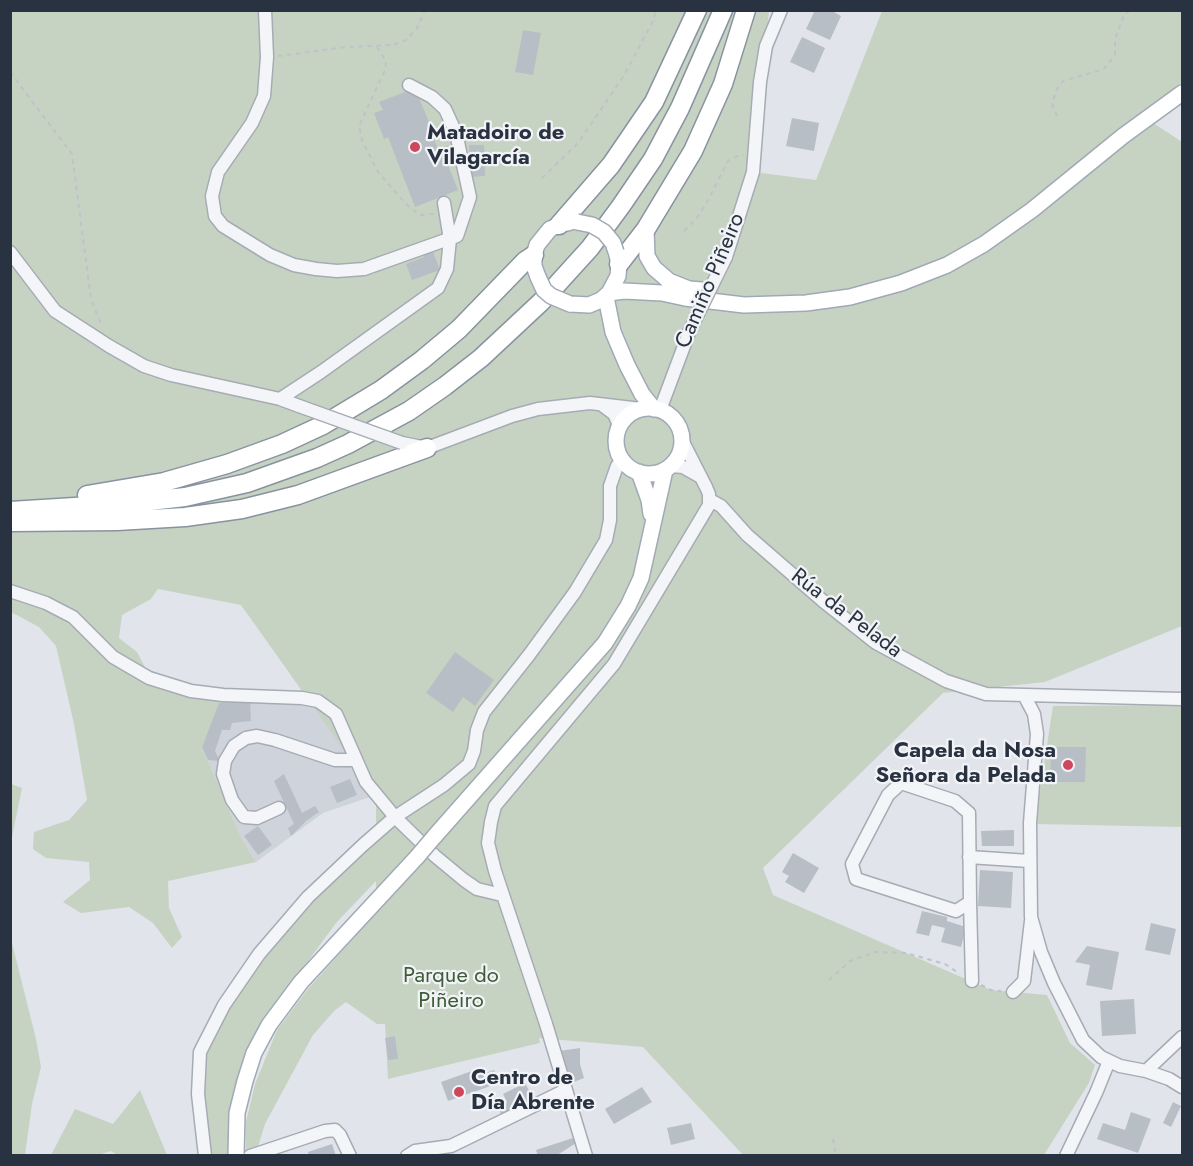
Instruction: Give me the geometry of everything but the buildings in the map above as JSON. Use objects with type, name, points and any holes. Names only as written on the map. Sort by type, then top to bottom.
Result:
[{"type":"highway","points":[[568,223],[654,102],[697,10]]},
{"type":"highway","points":[[10,511],[123,504],[185,497],[247,483],[317,458],[348,444],[409,411],[445,386],[481,358],[541,302],[590,248],[653,159],[681,108],[723,10]]},
{"type":"highway","points":[[618,261],[646,229],[693,151],[709,118],[733,54],[746,10]]},
{"type":"highway","points":[[10,501],[102,494],[164,482],[260,452],[323,425],[381,390],[422,360],[459,329],[525,261],[534,255]]},
{"type":"highway","points":[[10,522],[128,521],[185,517],[242,509],[298,495],[427,448]]},
{"type":"main road","points":[[575,305],[589,305],[608,295],[631,291],[662,293],[744,305],[806,303],[860,294],[901,283],[947,265],[984,244],[1032,210],[1123,136],[1182,93]]},
{"type":"main road","points":[[613,332],[596,314],[551,296],[544,290],[534,266],[537,245],[543,237],[568,223],[592,225],[604,232],[613,243],[618,261],[626,275],[662,293]]},
{"type":"main road","points":[[646,229],[648,256],[654,268],[669,281],[689,289],[743,296],[778,297],[806,303]]},
{"type":"main road","points":[[618,261],[616,281],[608,295],[613,332],[642,394],[639,413],[616,440],[622,460],[639,472],[652,474],[668,468],[678,457],[682,440],[676,422],[639,413]]},
{"type":"main road","points":[[627,365],[632,394],[639,413]]},
{"type":"main road","points":[[236,1155],[237,1113],[254,1053],[269,1025],[301,982],[417,857],[604,643],[628,606],[641,578],[668,468]]},
{"type":"main road","points":[[639,472],[649,500],[652,516],[651,535]]},
{"type":"street","points":[[265,10],[267,57],[264,96],[252,123],[218,172],[212,196],[215,216],[223,226],[270,255],[294,265],[338,271],[364,269],[457,236],[470,197],[456,133],[445,109],[432,96],[409,85]]},
{"type":"street","name":"Camiño Piñeiro","points":[[639,413],[690,330],[726,257],[753,172],[760,82],[766,46],[782,10]]},
{"type":"street","points":[[280,399],[438,288],[447,269],[450,239],[445,207]]},
{"type":"street","points":[[10,252],[55,311],[144,366],[171,375],[280,399],[402,443],[427,448],[512,416],[538,409],[576,404],[601,404],[639,413]]},
{"type":"street","points":[[601,404],[614,414],[639,413]]},
{"type":"street","points":[[586,1155],[502,895],[488,843],[490,822],[495,807],[614,664],[704,514],[710,500],[682,440]]},
{"type":"street","points":[[205,1155],[198,1094],[201,1052],[224,1005],[258,954],[308,897],[395,817],[444,785],[469,764],[484,712],[575,592],[606,540],[610,520],[610,486],[617,466],[622,460]]},
{"type":"street","points":[[668,468],[682,467],[700,476]]},
{"type":"street","name":"Rúa da Pelada","points":[[710,500],[722,506],[747,535],[823,601],[876,643],[946,681],[986,694],[1025,697],[1182,699]]},
{"type":"street","points":[[10,591],[46,603],[73,617],[113,657],[149,678],[191,691],[318,701],[336,714],[366,782],[395,817],[435,856],[464,880],[477,889],[502,895]]},
{"type":"street","points":[[1013,992],[1024,981],[1031,917],[1030,815],[1037,734],[1034,714],[1025,697]]},
{"type":"street","points":[[279,808],[257,818],[244,817],[232,800],[223,774],[225,761],[234,746],[246,738],[257,736],[274,740],[335,760],[356,760]]},
{"type":"street","points":[[970,902],[957,911],[856,879],[852,864],[888,795],[901,783],[955,801],[969,813],[972,981]]},
{"type":"street","points":[[969,858],[1029,861]]},
{"type":"street","points":[[1031,917],[1041,952],[1083,1040],[1101,1058],[1120,1066],[1146,1071],[1169,1079],[1182,1087]]},
{"type":"street","points":[[1146,1071],[1182,1037]]},
{"type":"street","points":[[1066,1155],[1109,1061]]},
{"type":"street","points":[[406,1155],[415,1151],[451,1146],[566,1090]]},
{"type":"street","points":[[250,1155],[335,1130],[350,1155]]},
{"type":"path","points":[[267,57],[345,47],[393,45],[406,40],[417,28],[425,10]]},
{"type":"path","points":[[542,178],[578,143],[623,77],[653,21],[656,10]]},
{"type":"path","points":[[1057,116],[1052,104],[1057,89],[1063,81],[1104,69],[1115,55],[1115,39],[1124,15],[1131,10]]},
{"type":"path","points":[[377,46],[386,62],[385,70],[359,126],[362,140],[378,172],[407,205],[420,215],[431,215],[445,207]]},
{"type":"path","points":[[10,72],[72,154],[91,299],[109,346]]},
{"type":"path","points":[[684,231],[706,204],[728,161],[739,155],[754,157]]},
{"type":"path","points":[[829,980],[850,961],[876,952],[906,952],[945,964],[991,990],[1013,992]]},
{"type":"path","points":[[833,1139],[836,1155]]},
{"type":"shaded area","points":[[223,695],[318,701],[376,795],[323,813],[256,862],[241,837],[202,747]]},
{"type":"green space","name":"Parque do Piñeiro","points":[[10,11],[769,11],[753,172],[816,180],[882,11],[1182,11],[1182,82],[1141,115],[1182,142],[1182,626],[1045,682],[943,693],[763,868],[773,895],[991,990],[1047,995],[1070,1043],[1095,1065],[1089,1083],[1044,1155],[743,1155],[643,1047],[539,1038],[540,1043],[388,1079],[385,1024],[377,1024],[346,1002],[334,1011],[313,1035],[265,1124],[257,1150],[246,1155],[246,1122],[255,1084],[277,1030],[308,989],[376,913],[376,881],[336,923],[277,1003],[246,1058],[233,1097],[228,1155],[205,1155],[198,1094],[207,1031],[308,897],[376,836],[376,795],[241,605],[158,589],[151,599],[122,615],[119,638],[137,652],[146,669],[223,695],[202,747],[241,837],[256,862],[168,881],[169,908],[182,937],[172,948],[153,923],[129,907],[81,913],[63,902],[90,880],[89,862],[46,858],[33,849],[34,832],[69,820],[87,800],[74,724],[56,646],[39,627],[11,612]]},
{"type":"green space","points":[[1182,705],[1182,827],[1035,824],[1053,706]]},
{"type":"green space","points":[[10,784],[22,788],[11,842]]},
{"type":"green space","points":[[10,935],[41,1067],[32,1104],[25,1155],[11,1155]]},
{"type":"green space","points":[[140,1090],[167,1155],[117,1155],[111,1151],[98,1155],[51,1155],[75,1109],[113,1124]]},
{"type":"place","name":"Matadoiro de Vilagarcía","points":[[415,147]]},
{"type":"place","name":"Capela da Nosa Señora da Pelada","points":[[1068,765]]},
{"type":"place","name":"Centro de Día Abrente","points":[[459,1092]]}]
